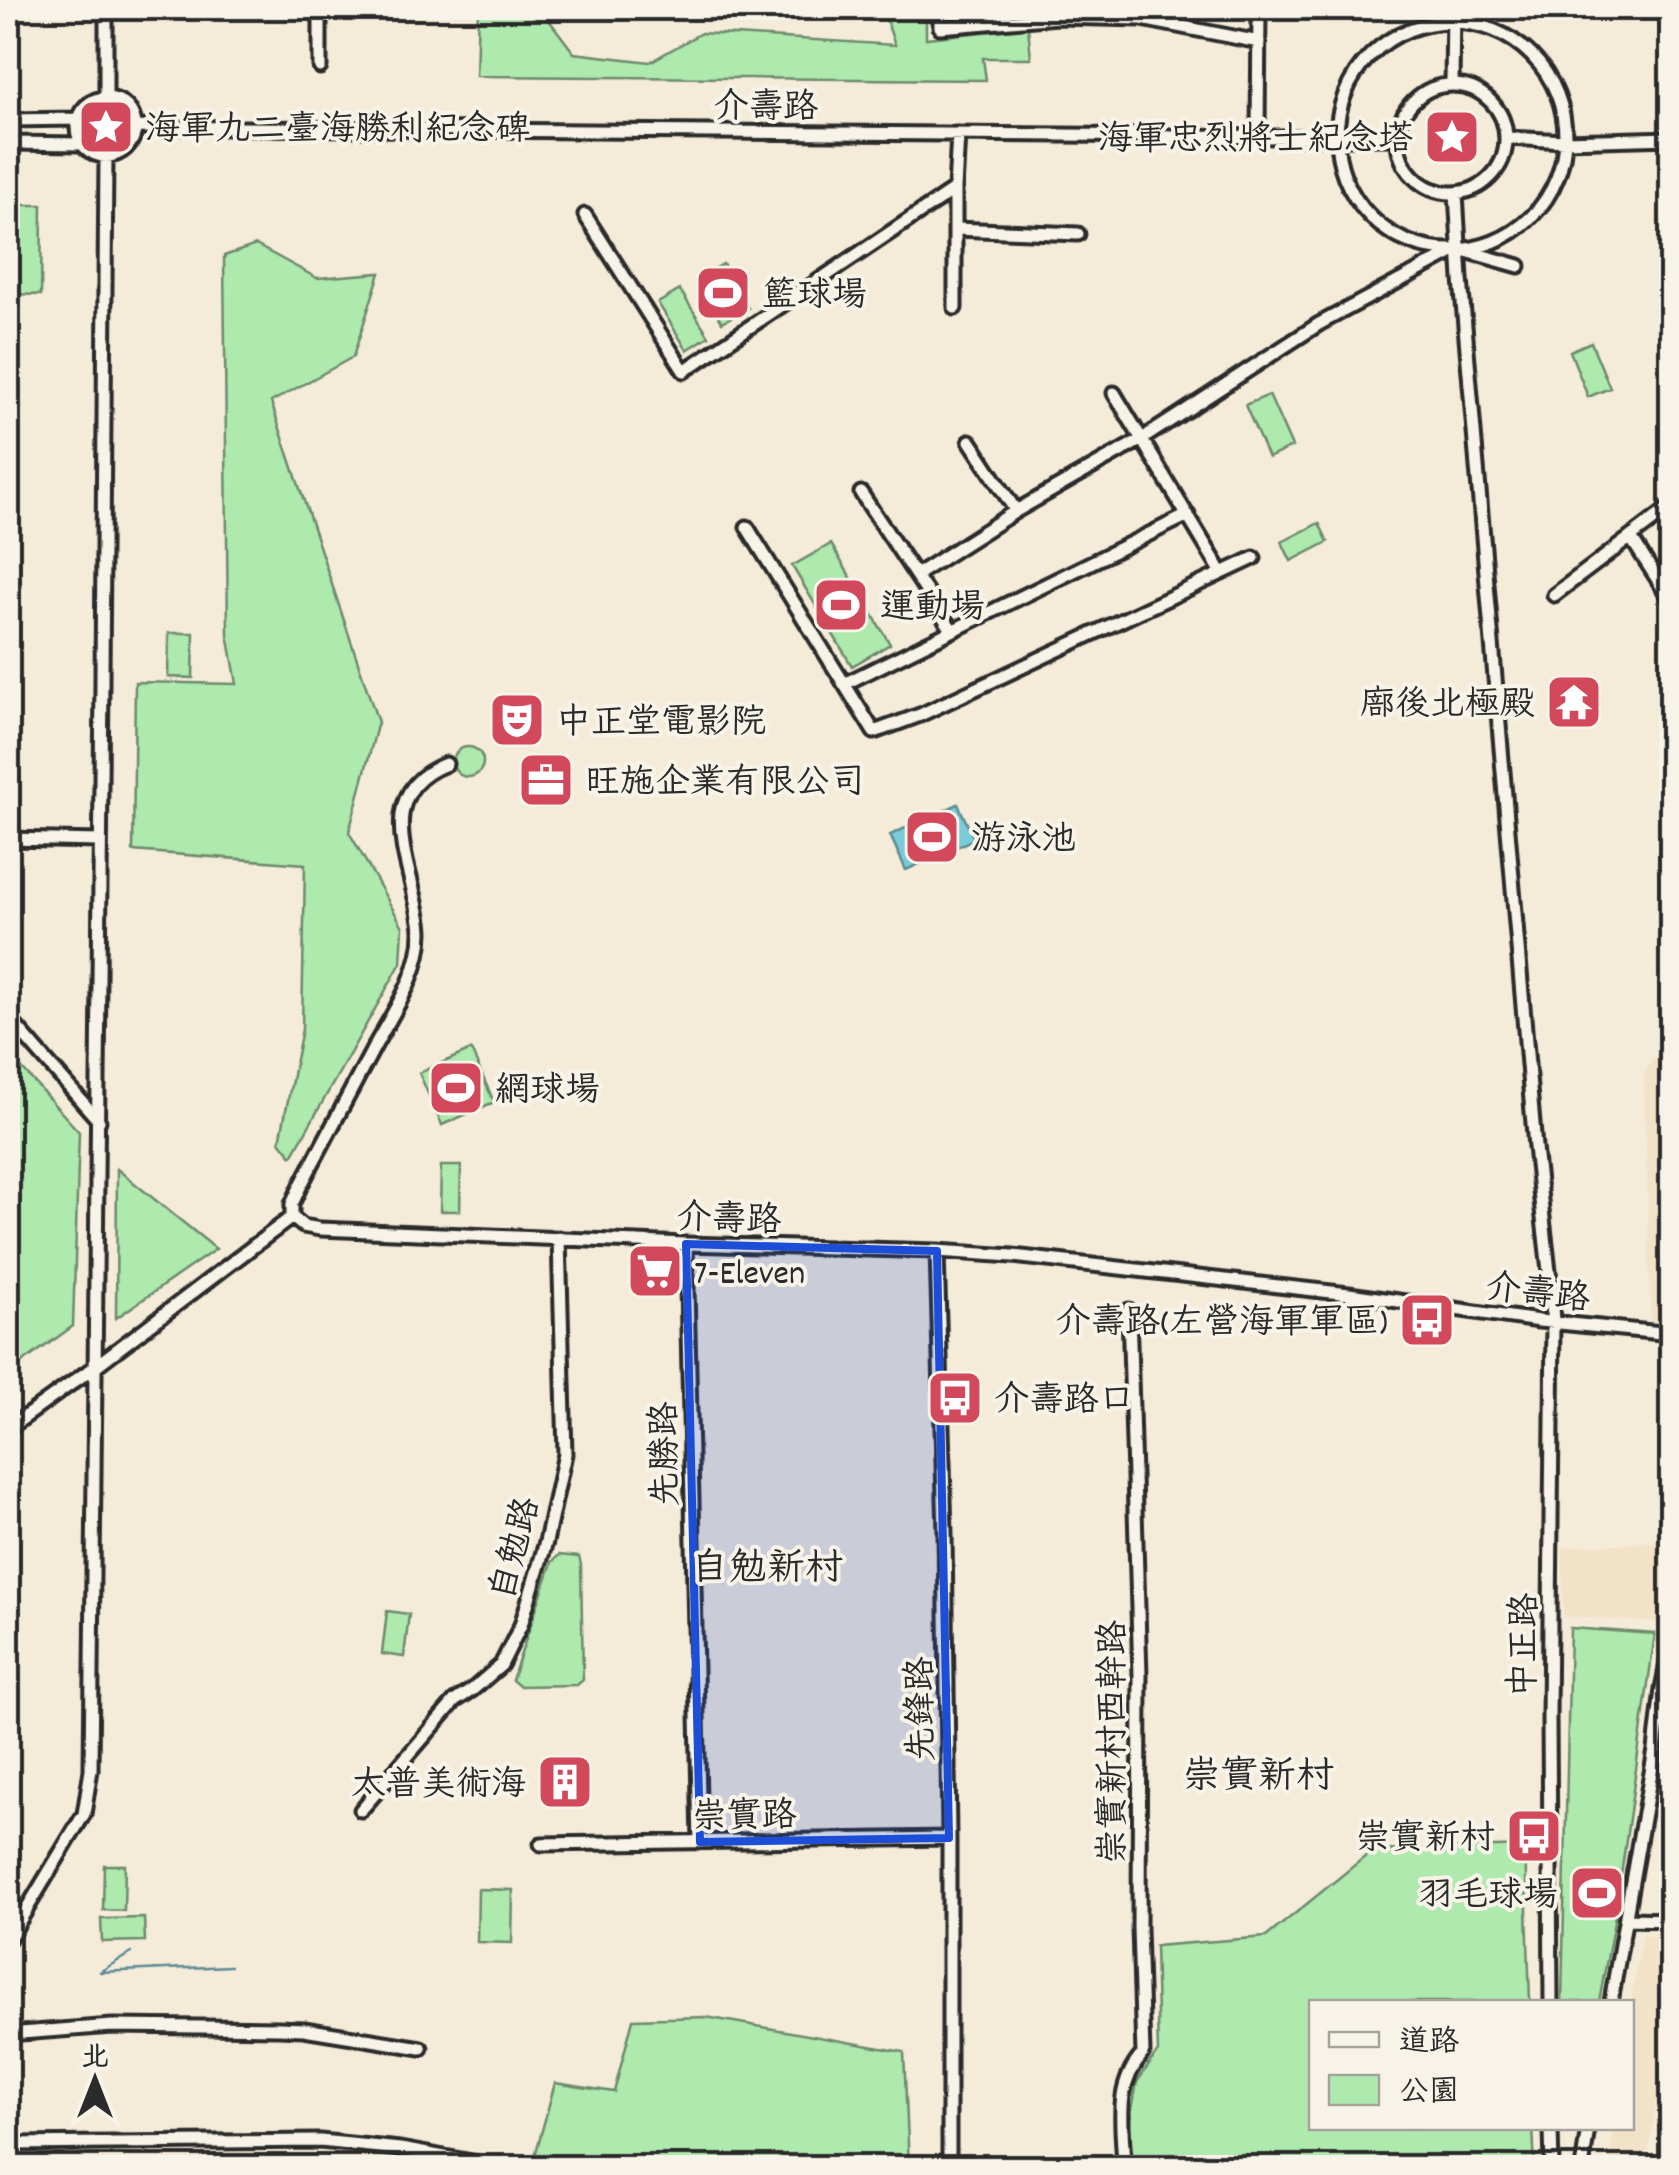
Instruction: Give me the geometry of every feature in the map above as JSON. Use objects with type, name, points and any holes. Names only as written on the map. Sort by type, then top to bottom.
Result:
[{"type":"street","points":[[106,8],[106,98]]},
{"type":"street","points":[[320,8],[320,67]]},
{"type":"street","points":[[940,8],[940,26],[1058,17],[1142,19],[1259,42]]},
{"type":"street","points":[[1258,136],[1259,8]]},
{"type":"street","points":[[1452,84],[1453,8]]},
{"type":"street","points":[[1453,22],[1492,30],[1534,58],[1560,101],[1565,141],[1558,175],[1541,206],[1504,236],[1459,249],[1432,248],[1407,240],[1384,228],[1364,210],[1349,188],[1340,163],[1337,137],[1344,97],[1364,62],[1386,42],[1413,28],[1453,22]]},
{"type":"street","points":[[1452,84],[1469,87],[1496,107],[1504,122],[1506,138],[1497,169],[1486,181],[1456,193],[1420,183],[1403,163],[1397,138],[1399,124],[1414,100],[1438,86],[1452,84]]},
{"type":"street","points":[[8,143],[82,144],[106,156],[129,144],[135,127],[130,110],[106,98],[88,104],[78,119],[82,144]]},
{"type":"street","points":[[8,120],[78,119]]},
{"type":"street","name":"介壽路","points":[[135,127],[1397,138]]},
{"type":"street","points":[[956,308],[958,134]]},
{"type":"street","points":[[1506,138],[1672,138]]},
{"type":"street","points":[[8,1940],[84,1814],[90,1770],[106,156]]},
{"type":"street","points":[[585,215],[684,371],[955,189]]},
{"type":"street","name":"中正路","points":[[1456,193],[1553,1322],[1551,2000]]},
{"type":"street","points":[[955,229],[1078,234]]},
{"type":"street","points":[[916,575],[1016,511],[1142,440],[1320,324],[1459,249],[1519,266]]},
{"type":"street","points":[[1114,392],[1222,572]]},
{"type":"street","points":[[970,441],[1016,511]]},
{"type":"street","points":[[8,444],[8,559]]},
{"type":"street","points":[[861,493],[952,630]]},
{"type":"street","points":[[1554,595],[1672,506]]},
{"type":"street","points":[[844,684],[1188,515]]},
{"type":"street","points":[[746,526],[874,732],[920,716],[1254,558]]},
{"type":"street","points":[[1631,538],[1672,602]]},
{"type":"street","points":[[8,1430],[292,1217],[292,1204],[300,1187],[412,975],[422,930],[400,822],[406,798],[418,780],[446,764]]},
{"type":"street","points":[[8,840],[99,842]]},
{"type":"street","points":[[8,1017],[99,1121]]},
{"type":"street","name":"介壽路","points":[[292,1217],[303,1226],[320,1229],[937,1250],[1013,1256],[1672,1334]]},
{"type":"street","name":"自勉路","points":[[361,1810],[455,1701],[501,1665],[521,1625],[546,1542],[566,1454],[559,1238]]},
{"type":"street","name":"先勝路","points":[[686,1244],[700,1842]]},
{"type":"street","name":"先鋒路","points":[[937,1250],[949,1838],[949,2168]]},
{"type":"street","name":"崇實新村西幹路","points":[[1124,2168],[1122,2092],[1131,2068],[1143,2054],[1140,1675],[1130,1310]]},
{"type":"street","points":[[1611,2000],[1672,1637]]},
{"type":"street","name":"崇實路","points":[[541,1844],[949,1838]]},
{"type":"street","points":[[1627,1919],[1672,1920]]},
{"type":"street","points":[[8,2034],[112,2026],[279,2028],[420,2048]]},
{"type":"street","points":[[1551,2130],[1552,2168]]},
{"type":"street","points":[[1582,2168],[1588,2130]]},
{"type":"street","points":[[8,2144],[320,2141],[400,2149],[506,2168]]},
{"type":"highlighted area","points":[[686,1244],[937,1251],[949,1838],[700,1842]]},
{"type":"shaded area","points":[[1656,1056],[1671,1064],[1671,1329],[1651,1326],[1644,1073]]},
{"type":"shaded area","points":[[1671,1541],[1659,1623],[1563,1616],[1563,1547]]},
{"type":"shaded area","points":[[1642,1935],[1671,1941],[1671,2011],[1646,2167],[1609,2167],[1613,2130],[1634,2130],[1631,2000]]},
{"type":"green space","points":[[478,8],[540,8],[574,53],[650,62],[701,33],[895,45],[882,8],[926,8],[926,38],[1028,27],[1031,58],[983,58],[986,80],[476,76]]},
{"type":"green space","points":[[8,205],[42,205],[41,295],[8,294]]},
{"type":"green space","points":[[256,245],[317,278],[380,273],[353,357],[271,402],[378,722],[349,832],[403,927],[401,963],[292,1156],[280,1141],[302,1029],[305,864],[133,851],[135,682],[237,684],[228,634],[224,256]]},
{"type":"green space","name":"籃球場","points":[[723,264],[748,308],[722,322],[697,279]]},
{"type":"green space","name":"籃球場","points":[[680,290],[709,336],[687,350],[658,303]]},
{"type":"green space","points":[[1591,342],[1610,388],[1588,397],[1570,351]]},
{"type":"green space","points":[[1269,395],[1292,447],[1268,458],[1245,405]]},
{"type":"green space","points":[[1319,523],[1328,542],[1291,561],[1282,542]]},
{"type":"green space","name":"運動場","points":[[831,544],[890,644],[852,666],[792,566]]},
{"type":"green space","points":[[169,633],[194,633],[193,678],[168,677]]},
{"type":"green space","points":[[468,747],[479,751],[483,762],[479,773],[468,777],[457,773],[453,762],[457,751]]},
{"type":"green space","name":"網球場","points":[[471,1050],[494,1102],[442,1125],[419,1073]]},
{"type":"green space","points":[[8,1053],[79,1132],[73,1326],[8,1373],[10,1222]]},
{"type":"green space","points":[[441,1166],[461,1166],[460,1211],[440,1211]]},
{"type":"green space","points":[[117,1169],[216,1249],[116,1318]]},
{"type":"green space","points":[[559,1555],[579,1557],[581,1565],[583,1680],[577,1685],[519,1686],[512,1680],[552,1562]]},
{"type":"green space","points":[[387,1611],[409,1614],[404,1657],[382,1654]]},
{"type":"green space","points":[[1570,1628],[1655,1634],[1616,1911],[1599,2000],[1562,2000]]},
{"type":"green space","points":[[1525,1846],[1530,2000],[1309,2000],[1309,2130],[1533,2130],[1535,2167],[1132,2167],[1130,2120],[1137,2082],[1158,2052],[1155,1946],[1266,1937],[1372,1851]]},
{"type":"green space","points":[[104,1865],[125,1865],[124,1911],[103,1910]]},
{"type":"green space","points":[[478,1889],[513,1890],[512,1943],[477,1942]]},
{"type":"green space","points":[[144,1918],[145,1941],[102,1942],[101,1919]]},
{"type":"green space","points":[[706,2017],[904,2052],[909,2167],[532,2167],[555,2083],[614,2092],[633,2019]]},
{"type":"water","name":"游泳池","points":[[958,804],[974,839],[906,870],[890,835]]},
{"type":"waterway","points":[[101,1971],[131,1953]]},
{"type":"waterway","points":[[100,1972],[230,1966]]},
{"type":"place","name":"海軍九二臺海勝利紀念碑","points":[[106,127]]},
{"type":"place","name":"海軍忠烈將士紀念塔","points":[[1452,137]]},
{"type":"place","name":"籃球場","points":[[723,293]]},
{"type":"place","name":"運動場","points":[[841,605]]},
{"type":"place","name":"廍後北極殿","points":[[1574,702]]},
{"type":"place","name":"中正堂電影院","points":[[517,720]]},
{"type":"place","name":"旺施企業有限公司","points":[[546,780]]},
{"type":"place","name":"游泳池","points":[[932,837]]},
{"type":"place","name":"網球場","points":[[456,1088]]},
{"type":"place","name":"7-Eleven","points":[[655,1271]]},
{"type":"place","name":"介壽路(左營海軍軍區)","points":[[1427,1320]]},
{"type":"place","name":"介壽路口","points":[[955,1398]]},
{"type":"place","name":"太普美術海","points":[[565,1782]]},
{"type":"place","name":"崇實新村","points":[[1534,1836]]},
{"type":"place","name":"羽毛球場","points":[[1597,1893]]},
{"type":"district","name":"自勉新村","points":[[767,1566]]},
{"type":"district","name":"崇實新村","points":[[1258,1774]]}]
